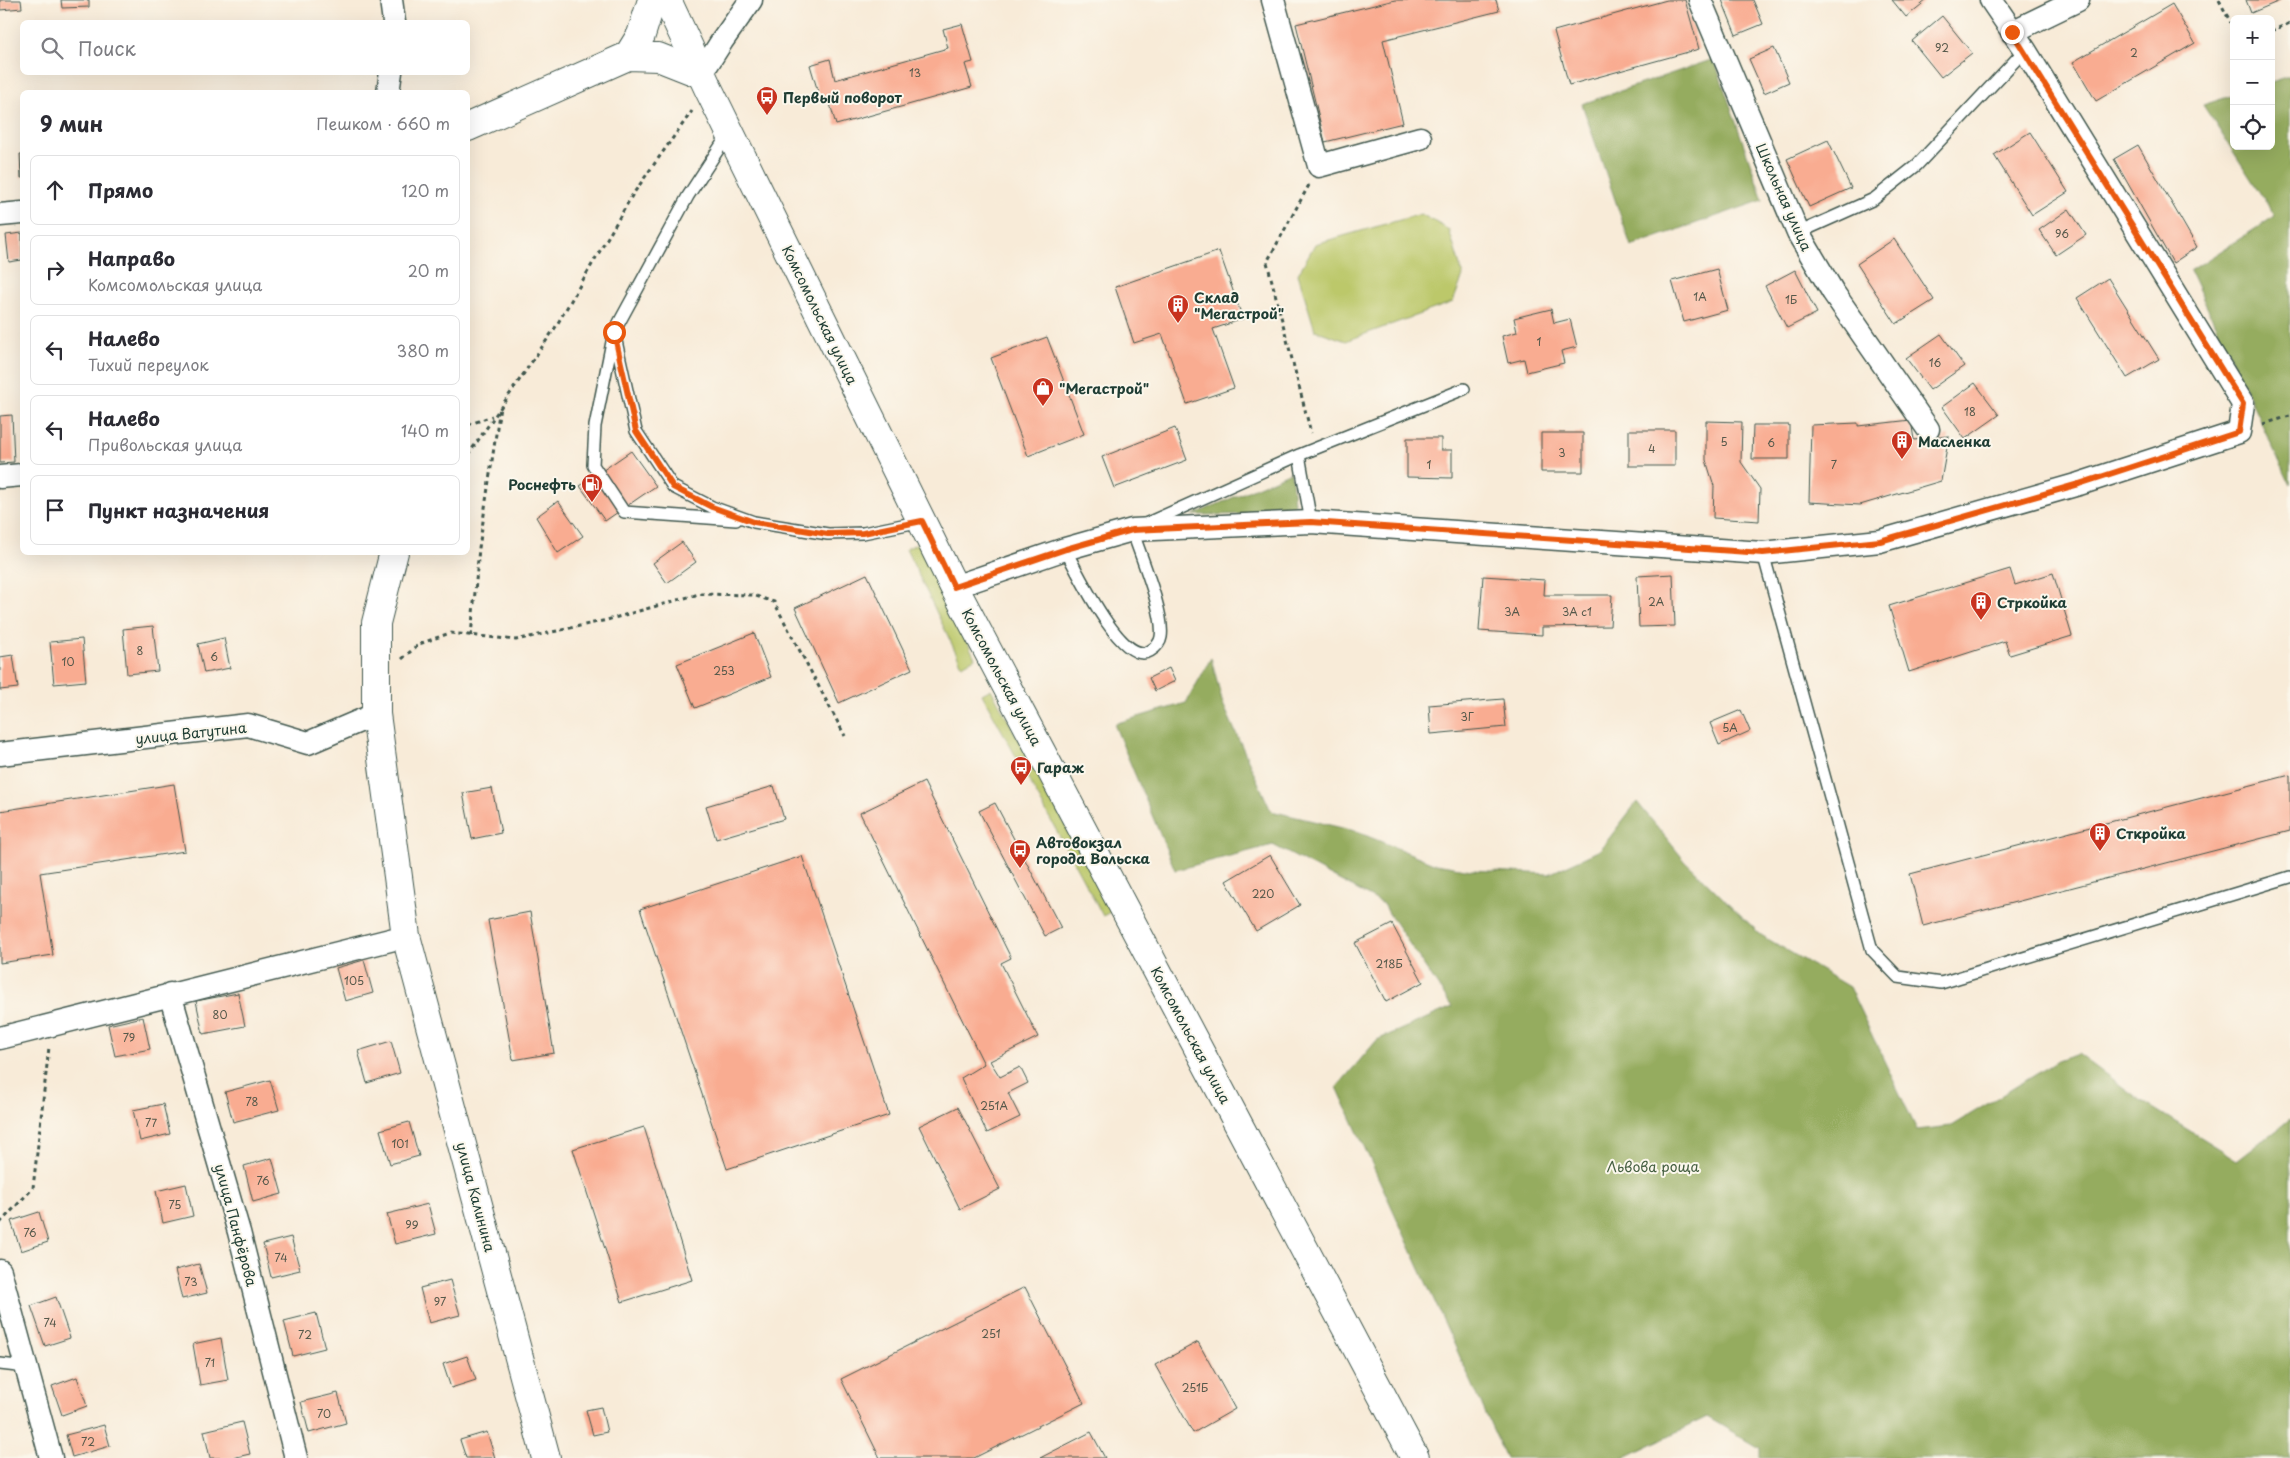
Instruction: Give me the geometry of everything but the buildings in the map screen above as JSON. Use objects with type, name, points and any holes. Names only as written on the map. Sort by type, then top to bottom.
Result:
[{"type":"main road","points":[[628,56],[641,35],[652,0]]},
{"type":"main road","name":"Комсомольская улица","points":[[667,0],[954,587],[1415,1458]]},
{"type":"main road","points":[[470,126],[628,56],[658,57],[705,81]]},
{"type":"main road","name":"улица Калинина","points":[[393,555],[376,623],[376,714],[406,936],[546,1458]]},
{"type":"street","points":[[391,0],[394,20]]},
{"type":"street","points":[[705,81],[722,41],[751,0]]},
{"type":"street","points":[[1273,0],[1319,166],[1420,138]]},
{"type":"street","name":"Школьная улица","points":[[1700,0],[1798,233],[1832,292],[1928,428]]},
{"type":"street","points":[[954,587],[1066,549],[1132,530],[1311,522],[1763,553],[1880,541],[2079,484],[2239,432],[2243,404],[1991,0]]},
{"type":"street","points":[[2018,41],[2078,0]]},
{"type":"street","points":[[388,90],[391,75]]},
{"type":"street","points":[[0,216],[20,213]]},
{"type":"street","points":[[0,477],[20,475]]},
{"type":"street","name":"улица Ватутина","points":[[0,754],[248,725],[308,743],[376,714]]},
{"type":"street","points":[[0,1038],[406,936]]},
{"type":"street","name":"улица Панфёрова","points":[[170,994],[239,1232],[296,1458]]},
{"type":"street","points":[[0,1271],[51,1458]]},
{"type":"lane","points":[[1798,233],[1874,199],[1917,165],[2018,41]]},
{"type":"lane","points":[[730,132],[688,196],[614,332],[595,426],[593,465],[624,512],[754,522],[828,534],[863,533],[922,521]]},
{"type":"lane","points":[[614,332],[636,431],[673,487],[712,507],[754,522]]},
{"type":"lane","points":[[1066,549],[1103,618],[1120,640],[1133,652],[1146,653],[1156,647],[1161,636],[1158,611],[1132,530],[1315,448],[1464,389]]},
{"type":"lane","points":[[1299,455],[1311,522]]},
{"type":"lane","points":[[1763,553],[1872,950],[1898,977],[1941,983],[2290,877]]},
{"type":"lane","points":[[0,1364],[26,1368]]},
{"type":"path","points":[[2219,0],[2230,21]]},
{"type":"path","points":[[2275,29],[2290,22]]},
{"type":"path","points":[[470,452],[493,416],[556,328],[633,194],[705,81]]},
{"type":"path","points":[[1315,448],[1267,262],[1319,166]]},
{"type":"path","points":[[470,636],[500,406]]},
{"type":"path","points":[[470,424],[493,416]]},
{"type":"path","points":[[398,663],[419,644],[450,633],[516,640],[607,620],[699,594],[753,595],[774,602],[845,736]]},
{"type":"path","points":[[0,1223],[33,1188],[44,1104],[51,1025]]},
{"type":"green space","points":[[1714,59],[1763,200],[1631,246],[1582,104]]},
{"type":"green space","points":[[2290,76],[2290,484],[2190,271],[2275,216],[2232,150],[2275,150],[2275,81]]},
{"type":"green space","points":[[2230,96],[2230,147],[2203,105]]},
{"type":"green space","points":[[1421,214],[1449,230],[1463,276],[1453,302],[1346,341],[1315,330],[1298,274],[1315,244]]},
{"type":"green space","points":[[1291,472],[1295,514],[1193,515]]},
{"type":"green space","points":[[920,542],[975,658],[962,665],[906,549]]},
{"type":"green space","name":"Львова роща","points":[[1211,658],[1223,704],[1271,811],[1355,831],[1436,864],[1471,870],[1549,874],[1600,850],[1637,802],[1685,861],[1761,935],[1849,987],[1917,1130],[1951,1126],[2058,1061],[2078,1054],[2143,1102],[2237,1160],[2290,1119],[2290,1458],[1760,1458],[1760,1448],[1707,1417],[1623,1458],[1506,1458],[1337,1087],[1377,1040],[1452,1007],[1382,903],[1273,845],[1175,870],[1114,724],[1186,703]]},
{"type":"green space","points":[[991,689],[1112,911],[1103,916],[982,694]]},
{"type":"place","name":"Первый поворот","points":[[767,116]]},
{"type":"place","name":"Склад \"Мегастрой\"","points":[[1178,324]]},
{"type":"place","name":"\"Мегастрой\"","points":[[1043,407]]},
{"type":"place","name":"Масленка","points":[[1902,460]]},
{"type":"place","name":"Роснефть","points":[[592,503]]},
{"type":"place","name":"Стркойка","points":[[1981,621]]},
{"type":"place","name":"Гараж","points":[[1021,786]]},
{"type":"place","name":"Сткройка","points":[[2100,852]]},
{"type":"place","name":"Автовокзал города Вольска","points":[[1020,869]]},
{"type":"route","points":[[614,332],[636,431],[673,487],[712,507],[754,522],[828,534],[863,533],[922,521],[954,587],[1066,549],[1132,530],[1311,522],[1763,553],[1880,541],[2079,484],[2239,432],[2243,404],[2025,50],[2012,32]]}]
